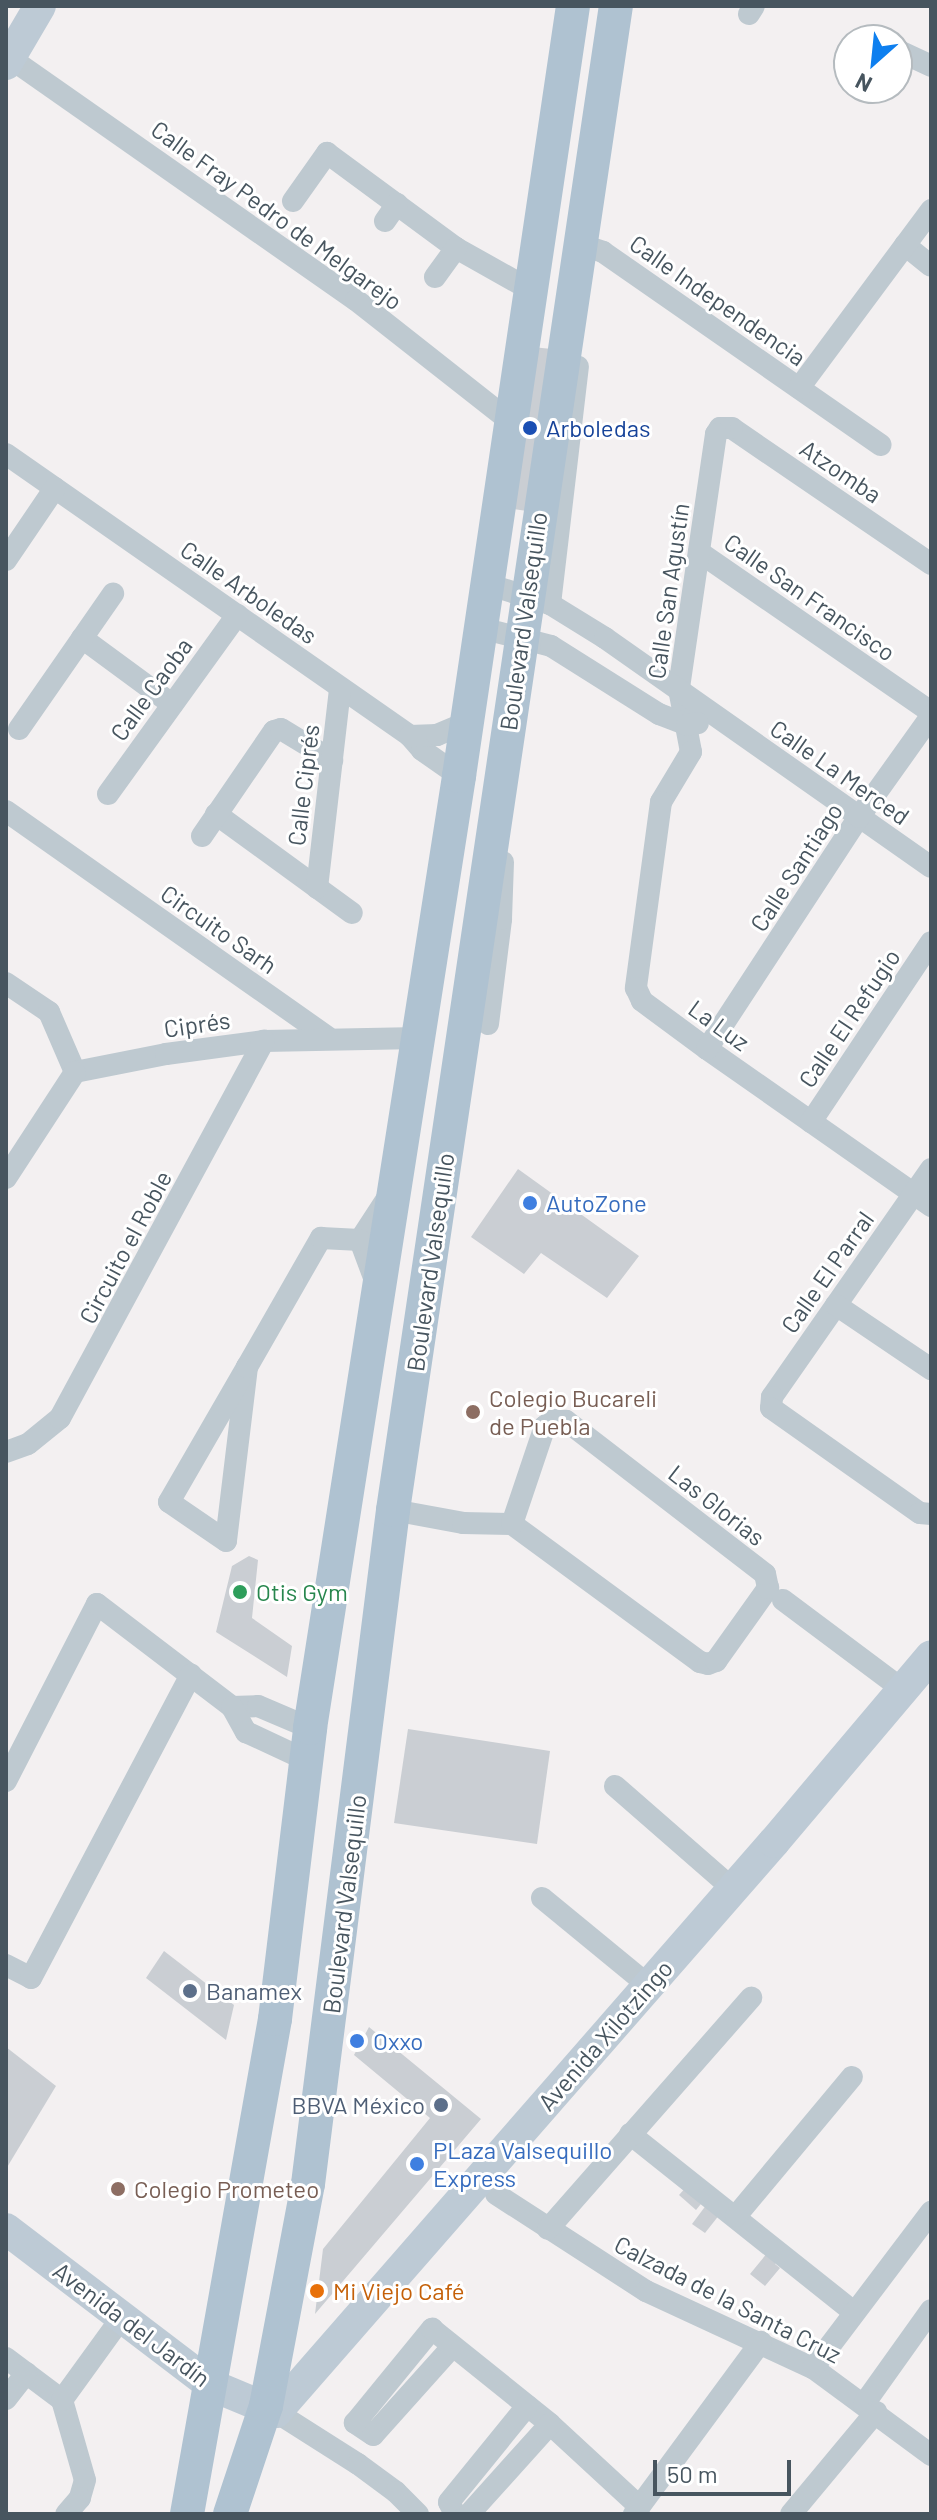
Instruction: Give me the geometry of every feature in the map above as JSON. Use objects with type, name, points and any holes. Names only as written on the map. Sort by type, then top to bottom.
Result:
[{"type":"main road","name":"Boulevard Valsequillo","points":[[187,2514],[275,2019],[308,1744],[380,1295],[573,6]]},
{"type":"main road","name":"Boulevard Valsequillo","points":[[230,2514],[271,2409],[308,2184],[393,1510],[497,847],[509,716],[521,638],[539,601],[579,244],[616,6]]},
{"type":"street","points":[[8,61],[40,6]]},
{"type":"street","name":"Calle Fray Pedro de Melgarejo","points":[[8,61],[356,300],[510,421]]},
{"type":"street","points":[[293,201],[327,153],[391,213],[529,289]]},
{"type":"street","name":"Calle Independencia","points":[[579,244],[603,252],[799,388],[931,210]]},
{"type":"street","points":[[905,245],[931,266]]},
{"type":"street","points":[[435,277],[456,248]]},
{"type":"street","points":[[539,601],[587,293]]},
{"type":"street","points":[[799,388],[881,445]]},
{"type":"street","name":"Calle San Agustín","points":[[661,802],[691,752],[679,689],[716,434],[720,428]]},
{"type":"street","name":"Atzomba","points":[[720,428],[732,428],[931,564]]},
{"type":"street","name":"Calle Arboledas","points":[[6,454],[410,736],[422,750],[459,776]]},
{"type":"street","points":[[6,560],[55,488]]},
{"type":"street","name":"Calle San Francisco","points":[[699,552],[931,714]]},
{"type":"street","name":"Calle La Merced","points":[[487,584],[539,601],[679,689],[931,867]]},
{"type":"street","points":[[19,729],[113,594]]},
{"type":"street","name":"Calle Caoba","points":[[108,794],[237,615]]},
{"type":"street","points":[[481,628],[551,646],[659,714],[687,725],[719,720]]},
{"type":"street","points":[[82,638],[172,704]]},
{"type":"street","name":"Calle Ciprés","points":[[317,888],[340,688]]},
{"type":"street","name":"Calle Santiago","points":[[707,1049],[859,817],[931,714]]},
{"type":"street","points":[[410,736],[437,735],[467,722]]},
{"type":"street","points":[[202,836],[274,731],[281,729],[332,760]]},
{"type":"street","name":"La Luz","points":[[661,802],[636,988],[642,1001],[922,1200]]},
{"type":"street","name":"Circuito Sarh","points":[[6,811],[327,1037]]},
{"type":"street","points":[[216,814],[352,913]]},
{"type":"street","points":[[488,1024],[501,919],[497,847]]},
{"type":"street","name":"Calle El Refugio","points":[[811,1122],[931,942]]},
{"type":"street","points":[[6,983],[49,1012],[75,1072],[6,1178]]},
{"type":"street","points":[[327,1037],[419,1038]]},
{"type":"street","name":"Ciprés","points":[[75,1072],[166,1054],[264,1041],[327,1037]]},
{"type":"street","name":"Circuito el Roble","points":[[6,1452],[28,1444],[60,1418],[264,1041]]},
{"type":"street","name":"Calle El Parral","points":[[930,1515],[920,1513],[771,1408],[772,1397],[836,1305],[922,1200],[931,1169]]},
{"type":"street","points":[[360,1240],[395,1186]]},
{"type":"street","points":[[247,1367],[226,1541],[169,1502],[321,1238],[360,1240]]},
{"type":"street","points":[[360,1240],[380,1295]]},
{"type":"street","points":[[836,1305],[931,1369]]},
{"type":"street","name":"Las Glorias","points":[[553,1420],[566,1421],[765,1574],[769,1581],[768,1588],[716,1661],[700,1662],[512,1524],[545,1426],[553,1420]]},
{"type":"street","points":[[393,1510],[463,1523],[512,1524]]},
{"type":"street","points":[[783,1600],[902,1689]]},
{"type":"street","points":[[6,1781],[97,1604],[232,1707],[246,1732],[308,1744]]},
{"type":"street","name":"Avenida Xilotzingo","points":[[271,2409],[649,1986],[931,1656]]},
{"type":"street","points":[[6,1965],[31,1978],[191,1675]]},
{"type":"street","points":[[232,1707],[258,1706],[308,1744]]},
{"type":"street","points":[[615,1786],[733,1889]]},
{"type":"street","points":[[542,1898],[649,1986]]},
{"type":"street","points":[[548,2229],[751,1998]]},
{"type":"street","points":[[736,2216],[852,2077]]},
{"type":"street","points":[[630,2134],[854,2312]]},
{"type":"street","name":"Calzada de la Santa Cruz","points":[[496,2194],[646,2291],[813,2368],[931,2455]]},
{"type":"street","points":[[813,2368],[931,2212]]},
{"type":"street","name":"Avenida del Jardín","points":[[6,2229],[211,2385],[271,2409]]},
{"type":"street","points":[[791,2514],[870,2408],[931,2310]]},
{"type":"street","points":[[62,2400],[122,2317]]},
{"type":"street","points":[[452,2347],[373,2435],[355,2423],[432,2329],[550,2424],[637,2510],[761,2342]]},
{"type":"street","points":[[6,2358],[62,2400],[85,2470],[84,2490],[66,2514]]},
{"type":"street","points":[[6,2399],[26,2373]]},
{"type":"street","points":[[455,2514],[449,2502],[527,2406]]},
{"type":"street","points":[[271,2409],[368,2471],[418,2514]]},
{"type":"street","points":[[469,2514],[550,2424]]},
{"type":"building","name":"Arboledas","points":[[532,347],[552,349],[527,511],[507,508]]},
{"type":"building","name":"AutoZone","points":[[518,1169],[639,1256],[607,1298],[541,1253],[524,1274],[471,1237]]},
{"type":"building","name":"Otis Gym","points":[[249,1556],[258,1560],[252,1618],[292,1646],[287,1677],[216,1632],[232,1566]]},
{"type":"building","points":[[408,1729],[550,1751],[537,1844],[394,1823]]},
{"type":"building","name":"Banamex","points":[[164,1951],[234,2005],[226,2040],[146,1978]]},
{"type":"building","name":"PLaza Valsequillo Express","points":[[369,2027],[481,2119],[315,2314],[323,2249],[430,2118],[354,2055]]},
{"type":"building","points":[[6,2047],[56,2086],[6,2169]]},
{"type":"building","points":[[688,2185],[705,2199],[696,2210],[679,2195]]},
{"type":"building","points":[[707,2204],[720,2214],[705,2233],[692,2224]]},
{"type":"building","points":[[768,2252],[777,2259],[775,2264],[780,2268],[765,2286],[750,2274]]},
{"type":"place","name":"Arboledas","points":[[530,428]]},
{"type":"place","name":"AutoZone","points":[[530,1203]]},
{"type":"place","name":"Colegio Bucareli de Puebla","points":[[473,1412]]},
{"type":"place","name":"Otis Gym","points":[[240,1592]]},
{"type":"place","name":"Banamex","points":[[190,1991]]},
{"type":"place","name":"Oxxo","points":[[357,2041]]},
{"type":"place","name":"BBVA México","points":[[441,2105]]},
{"type":"place","name":"PLaza Valsequillo Express","points":[[417,2164]]},
{"type":"place","name":"Colegio Prometeo","points":[[118,2189]]},
{"type":"place","name":"Mi Viejo Café","points":[[317,2291]]}]
